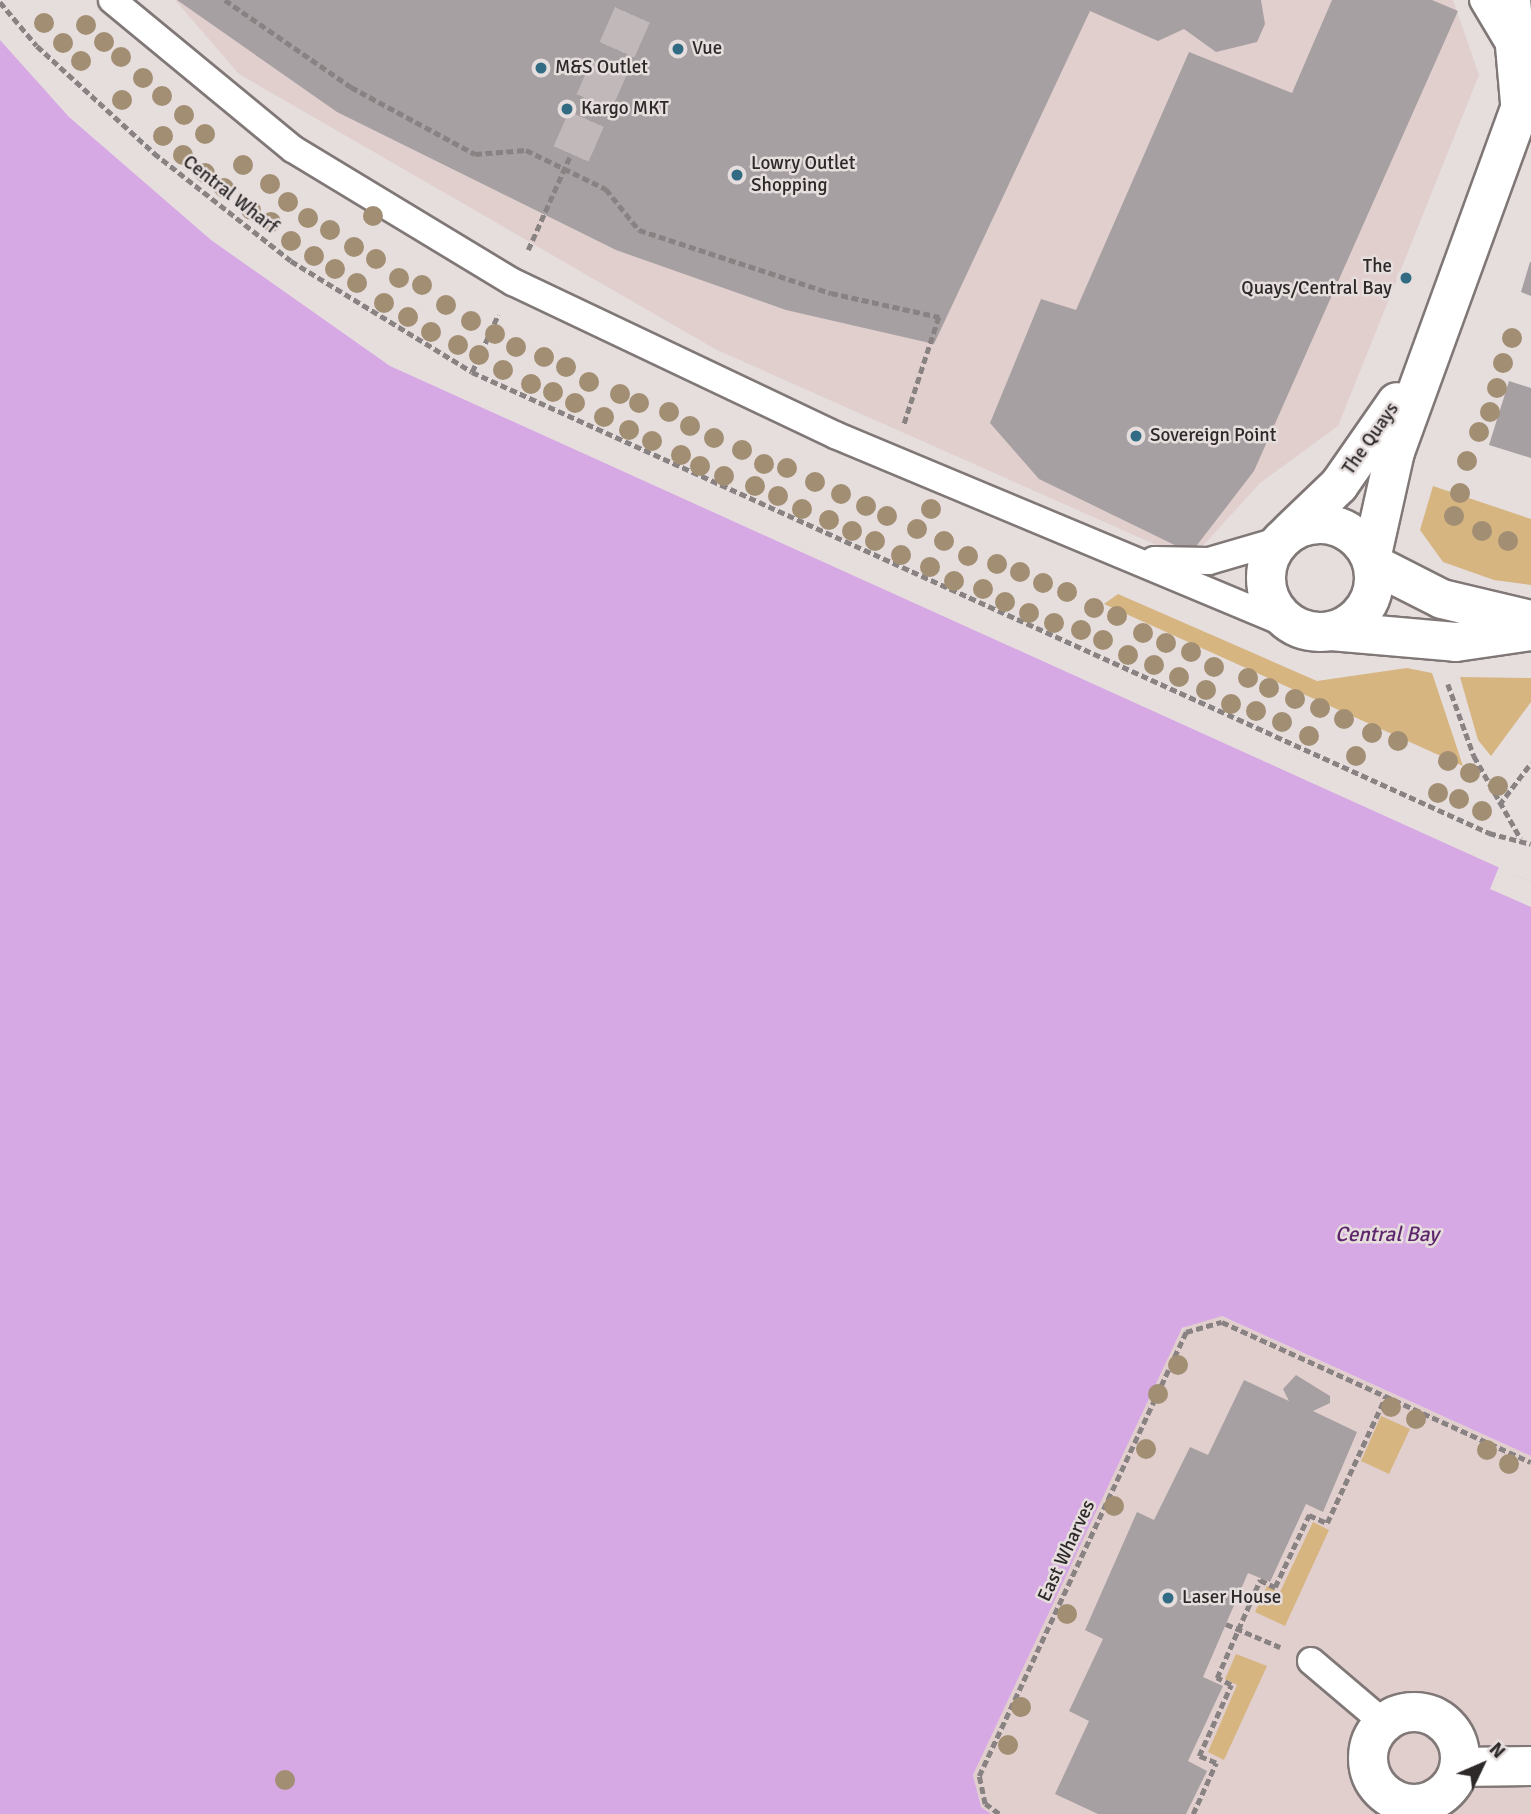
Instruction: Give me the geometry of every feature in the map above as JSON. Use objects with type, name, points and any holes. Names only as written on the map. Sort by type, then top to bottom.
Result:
[{"type":"street","name":"The Quays","points":[[1437,334],[1359,457],[1285,536],[1266,569],[1268,593],[1282,618],[1315,630],[1355,620],[1369,602],[1372,561],[1388,474],[1437,334],[1522,79],[1511,0]]},
{"type":"street","points":[[1285,536],[1312,524],[1343,528],[1372,561],[1442,599],[1531,620]]},
{"type":"street","points":[[1315,630],[1457,642],[1531,631]]},
{"type":"street","points":[[1409,1711],[1437,1718],[1456,1738],[1460,1766],[1436,1799],[1385,1806],[1368,1765],[1373,1735],[1383,1723],[1409,1711]]},
{"type":"street","points":[[1460,1766],[1531,1766]]},
{"type":"lane","points":[[112,0],[293,149],[513,282],[675,363],[894,457],[1315,630]]},
{"type":"lane","points":[[1483,0],[1522,79]]},
{"type":"lane","points":[[1122,552],[1196,562],[1285,536]]},
{"type":"lane","points":[[1311,1661],[1383,1723]]},
{"type":"path","points":[[225,0],[351,87],[475,154],[526,150],[606,189],[639,230],[831,293],[939,317],[894,457]]},
{"type":"path","name":"Central Wharf","points":[[0,2],[37,46],[175,170],[291,261],[472,372],[1489,833],[1521,839],[1531,844]]},
{"type":"path","points":[[528,248],[571,154]]},
{"type":"path","points":[[472,372],[513,282]]},
{"type":"path","points":[[1444,674],[1499,805],[1521,839]]},
{"type":"path","points":[[1499,805],[1531,763]]},
{"type":"path","name":"East Wharves","points":[[999,1814],[985,1804],[979,1776],[1178,1340],[1205,1322],[1222,1322],[1386,1396]]},
{"type":"path","points":[[1193,1814],[1216,1763],[1199,1756],[1231,1685],[1217,1678],[1259,1580],[1275,1587],[1309,1515],[1327,1523],[1386,1396],[1531,1462]]},
{"type":"path","points":[[1226,1624],[1311,1661]]},
{"type":"shaded area","points":[[175,0],[1453,0],[1479,75],[1338,426],[1260,483],[1190,560],[715,349],[239,74]]},
{"type":"shaded area","points":[[1433,486],[1531,519],[1531,585],[1494,580],[1443,562],[1420,530]]},
{"type":"shaded area","points":[[1118,594],[1317,681],[1407,668],[1432,673],[1463,766],[1104,604]]},
{"type":"shaded area","points":[[1460,677],[1531,678],[1531,702],[1491,756],[1478,740]]},
{"type":"shaded area","points":[[1221,1316],[1531,1456],[1531,1814],[991,1814],[981,1807],[973,1775],[1174,1337],[1192,1321]]},
{"type":"shaded area","points":[[1381,1416],[1410,1429],[1389,1474],[1361,1461]]},
{"type":"shaded area","points":[[1313,1522],[1329,1530],[1285,1626],[1255,1612],[1267,1586],[1280,1592]]},
{"type":"shaded area","points":[[1236,1654],[1267,1666],[1224,1760],[1208,1752],[1237,1685],[1225,1679]]},
{"type":"water","name":"Central Bay","points":[[0,40],[69,117],[211,240],[390,366],[1531,882],[1531,1456],[1222,1316],[1182,1328],[973,1775],[981,1807],[991,1814],[0,1814]]},
{"type":"pier","points":[[1499,867],[1531,882],[1531,907],[1490,889]]},
{"type":"building","name":"Lowry Outlet Shopping","points":[[177,0],[1261,0],[1265,24],[1257,42],[1216,52],[1184,29],[1158,41],[1090,11],[934,344],[786,310],[616,250],[337,112]]},
{"type":"building","points":[[1332,0],[1432,0],[1458,11],[1254,471],[1191,553],[1039,479],[990,423],[1041,299],[1076,310],[1189,52],[1292,93]]},
{"type":"building","points":[[1531,262],[1531,296],[1521,292]]},
{"type":"building","points":[[1509,381],[1531,388],[1531,458],[1489,445]]},
{"type":"building","name":"Laser House","points":[[1296,1375],[1330,1396],[1330,1403],[1313,1411],[1357,1432],[1323,1512],[1306,1504],[1270,1582],[1248,1573],[1203,1677],[1223,1686],[1188,1761],[1207,1771],[1186,1814],[1098,1814],[1055,1794],[1089,1721],[1069,1711],[1103,1639],[1085,1630],[1137,1512],[1154,1520],[1190,1447],[1208,1455],[1244,1380],[1289,1401],[1283,1389]]},
{"type":"tunnel","points":[[571,154],[639,0]]},
{"type":"place","name":"Vue","points":[[678,49]]},
{"type":"place","name":"M&S Outlet","points":[[541,68]]},
{"type":"place","name":"Kargo MKT","points":[[567,109]]},
{"type":"place","name":"Lowry Outlet Shopping","points":[[737,175]]},
{"type":"place","name":"The Quays/Central Bay","points":[[1406,278]]},
{"type":"place","name":"Sovereign Point","points":[[1136,436]]},
{"type":"place","name":"Laser House","points":[[1168,1598]]}]
